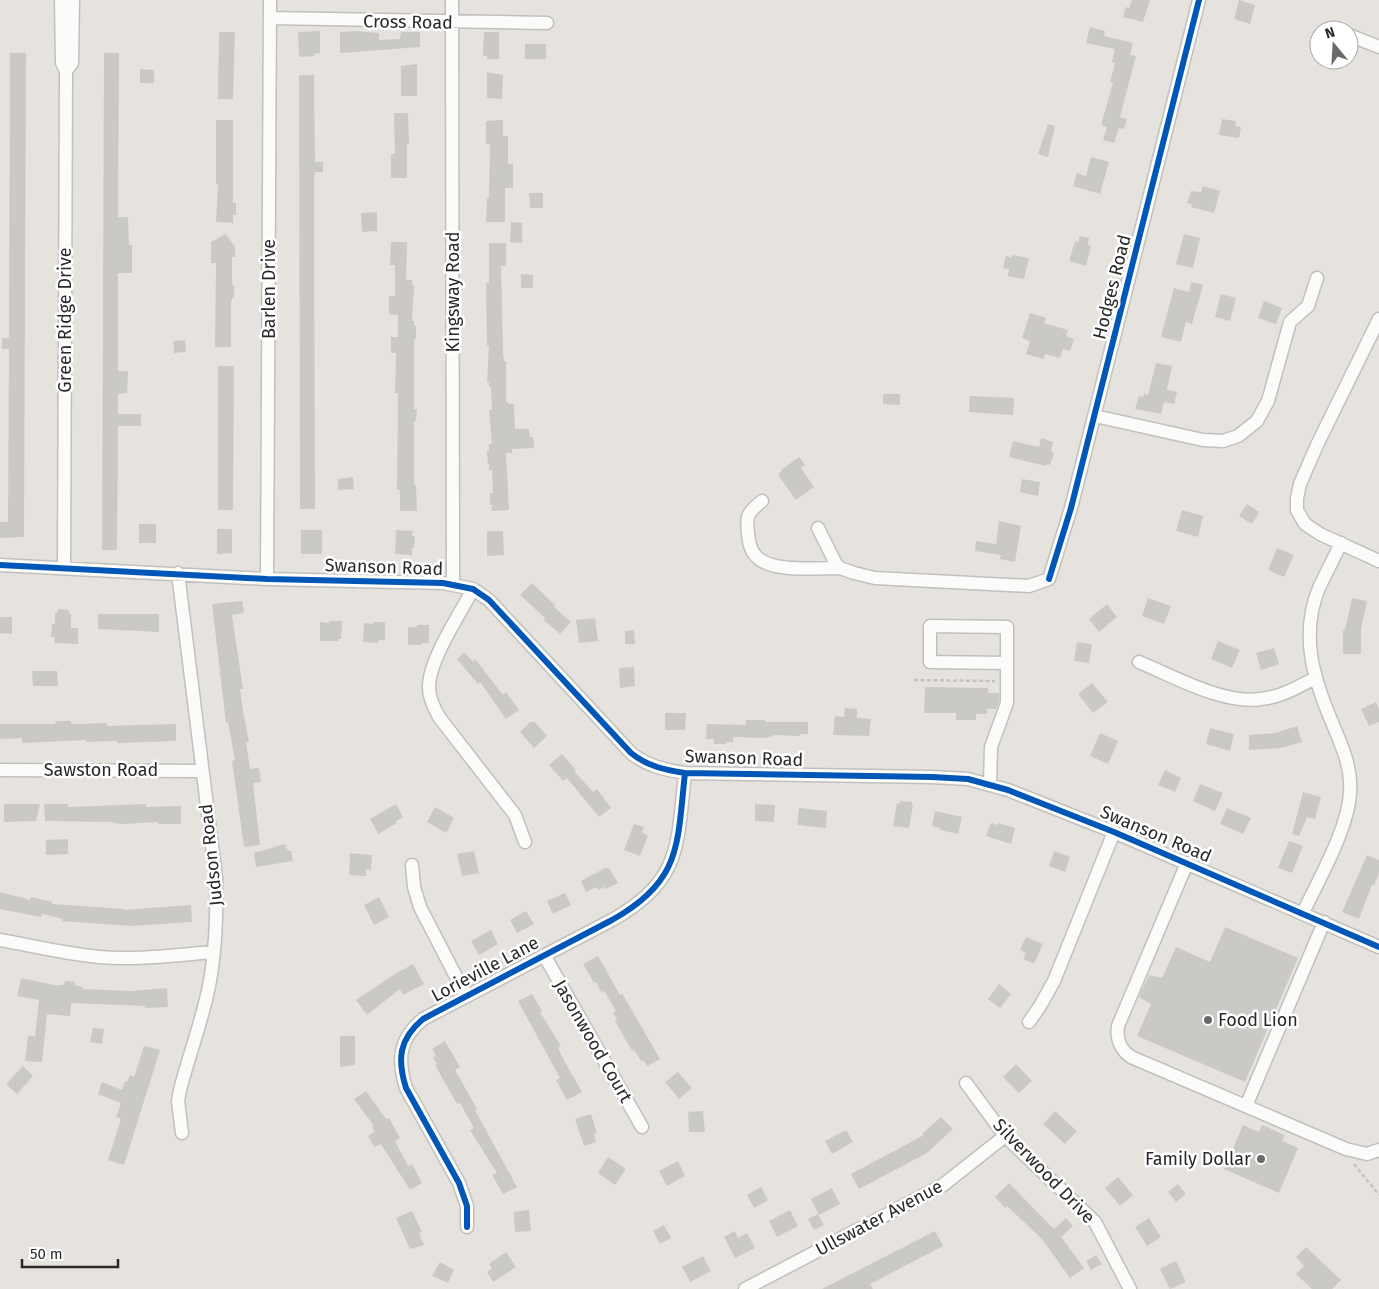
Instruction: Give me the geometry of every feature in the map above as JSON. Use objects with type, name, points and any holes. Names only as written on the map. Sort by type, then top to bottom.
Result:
[{"type":"street","name":"Green Ridge Drive","points":[[61,0],[62,63],[66,71],[64,568]]},
{"type":"street","name":"Green Ridge Drive","points":[[66,71],[72,63],[73,0]]},
{"type":"street","name":"Barlen Drive","points":[[267,579],[270,0]]},
{"type":"street","name":"Kingsway Road","points":[[452,0],[453,585]]},
{"type":"street","name":"Hodges Road","points":[[840,568],[875,578],[927,582],[1029,586],[1049,579],[1071,508],[1095,416],[1199,0]]},
{"type":"street","name":"Cross Road","points":[[270,18],[452,23],[547,23]]},
{"type":"street","points":[[1359,39],[1379,47]]},
{"type":"street","points":[[1095,416],[1203,440],[1223,441],[1238,436],[1257,421],[1268,401],[1290,322],[1308,306],[1317,278]]},
{"type":"street","points":[[1379,319],[1317,445],[1300,484],[1297,498],[1297,510],[1305,524],[1320,534],[1379,561]]},
{"type":"street","points":[[762,502],[750,510],[747,518],[749,545],[755,556],[766,564],[780,566],[840,568]]},
{"type":"street","points":[[818,528],[833,560],[840,568]]},
{"type":"street","points":[[1303,913],[1342,828],[1348,810],[1350,792],[1347,758],[1315,678],[1311,659],[1310,638],[1311,618],[1319,589],[1341,544]]},
{"type":"street","name":"Swanson Road","points":[[0,565],[267,579],[432,583],[474,590],[489,600],[631,753],[655,767],[685,774],[932,777],[968,779],[990,784],[1114,832],[1379,946]]},
{"type":"street","name":"Judson Road","points":[[178,574],[216,878],[217,905],[214,952],[200,1022],[178,1101],[182,1133]]},
{"type":"street","points":[[474,590],[436,660],[429,680],[431,699],[439,717],[515,815],[525,842]]},
{"type":"street","points":[[990,784],[991,747],[1007,703],[1007,663],[1007,628],[930,626],[930,662],[1007,663]]},
{"type":"street","points":[[1139,662],[1209,691],[1244,700],[1260,700],[1275,696],[1292,690],[1315,678]]},
{"type":"street","name":"Sawston Road","points":[[0,770],[202,771]]},
{"type":"street","name":"Lorieville Lane","points":[[467,1227],[466,1206],[462,1189],[406,1088],[401,1074],[401,1049],[406,1036],[423,1019],[629,911],[644,899],[666,872],[677,844],[685,774]]},
{"type":"street","points":[[1029,1022],[1054,981],[1114,832]]},
{"type":"street","points":[[1187,863],[1118,1026],[1118,1040],[1124,1052],[1131,1057],[1346,1149],[1367,1154],[1379,1150]]},
{"type":"street","points":[[412,866],[415,892],[420,907],[466,996]]},
{"type":"street","points":[[1246,1106],[1324,922]]},
{"type":"street","points":[[0,940],[71,954],[100,957],[214,952]]},
{"type":"street","name":"Jasonwood Court","points":[[544,955],[642,1127]]},
{"type":"street","name":"Silverwood Drive","points":[[966,1083],[1005,1136],[1095,1222],[1130,1289]]},
{"type":"street","name":"Ullswater Avenue","points":[[745,1289],[943,1185],[1005,1136]]},
{"type":"path","points":[[914,680],[1007,681]]},
{"type":"path","points":[[1354,1164],[1379,1195]]},
{"type":"building","points":[[1132,0],[1150,0],[1143,22],[1123,17],[1126,7],[1129,8]]},
{"type":"building","points":[[1239,0],[1255,5],[1250,24],[1234,19]]},
{"type":"building","points":[[1090,27],[1105,31],[1104,36],[1133,43],[1130,55],[1136,56],[1120,117],[1127,119],[1124,129],[1119,128],[1114,143],[1103,140],[1107,127],[1101,125],[1113,83],[1110,82],[1115,63],[1112,62],[1115,49],[1086,43]]},
{"type":"building","points":[[320,31],[320,53],[314,54],[314,56],[299,57],[298,32]]},
{"type":"building","points":[[219,32],[235,32],[233,99],[218,99]]},
{"type":"building","points":[[340,32],[379,33],[379,40],[400,39],[401,32],[420,32],[420,47],[340,53]]},
{"type":"building","points":[[484,32],[499,32],[499,59],[487,59],[487,56],[483,56]]},
{"type":"building","points":[[525,44],[546,44],[546,59],[525,59]]},
{"type":"building","points":[[10,53],[26,53],[24,537],[0,538],[0,522],[8,522],[9,349],[2,349],[2,338],[9,338]]},
{"type":"building","points":[[104,53],[119,53],[118,217],[128,217],[129,245],[132,245],[132,273],[118,273],[118,371],[128,371],[127,393],[118,394],[118,414],[141,414],[141,426],[118,426],[117,550],[102,550]]},
{"type":"building","points":[[417,64],[417,96],[401,96],[401,66]]},
{"type":"building","points":[[140,69],[154,70],[154,83],[140,83]]},
{"type":"building","points":[[487,72],[503,75],[502,99],[487,98]]},
{"type":"building","points":[[299,75],[314,75],[315,162],[323,162],[323,172],[315,172],[314,181],[315,509],[300,509]]},
{"type":"building","points":[[394,113],[408,113],[407,178],[391,178],[391,154],[395,154]]},
{"type":"building","points":[[1222,119],[1236,121],[1235,126],[1241,127],[1239,138],[1219,135]]},
{"type":"building","points":[[216,120],[233,120],[233,203],[236,203],[236,215],[233,215],[233,223],[216,221],[218,184],[216,184]]},
{"type":"building","points":[[503,120],[503,136],[508,136],[508,164],[513,164],[513,188],[505,188],[505,222],[486,222],[487,198],[489,198],[490,144],[486,144],[486,121]]},
{"type":"building","points":[[1048,124],[1055,126],[1048,157],[1038,154]]},
{"type":"building","points":[[1091,157],[1109,162],[1100,194],[1073,186],[1077,173],[1086,176]]},
{"type":"building","points":[[1203,186],[1220,191],[1214,213],[1191,207],[1192,204],[1187,203],[1191,191],[1201,192]]},
{"type":"building","points":[[529,193],[543,193],[543,208],[530,208]]},
{"type":"building","points":[[377,212],[377,231],[362,232],[361,213]]},
{"type":"building","points":[[511,222],[522,223],[522,243],[510,242]]},
{"type":"building","points":[[226,234],[235,247],[235,257],[232,257],[234,298],[232,298],[231,304],[231,347],[215,347],[216,263],[211,263],[211,242]]},
{"type":"building","points":[[1184,234],[1200,238],[1193,268],[1176,264]]},
{"type":"building","points":[[1080,236],[1089,238],[1088,245],[1091,246],[1086,266],[1069,261],[1075,241],[1078,242]]},
{"type":"building","points":[[391,242],[407,242],[406,280],[412,280],[412,285],[414,285],[412,321],[414,321],[416,326],[416,339],[414,339],[414,409],[417,409],[416,421],[414,421],[414,485],[416,485],[417,511],[400,511],[400,490],[397,490],[398,393],[395,393],[396,353],[391,353],[391,337],[398,337],[398,315],[389,314],[389,296],[395,296],[395,265],[390,265]]},
{"type":"building","points":[[489,243],[506,243],[506,266],[501,266],[503,351],[504,361],[506,361],[506,402],[514,404],[515,429],[529,429],[530,437],[533,437],[534,448],[512,449],[512,453],[506,453],[509,510],[492,511],[490,493],[493,493],[492,470],[489,470],[487,451],[489,451],[489,444],[492,444],[489,410],[492,410],[491,387],[489,387],[489,382],[487,382],[489,346],[487,346],[486,283],[489,283]]},
{"type":"building","points":[[1012,255],[1029,258],[1024,279],[1008,276],[1009,269],[1003,268],[1006,256],[1012,258]]},
{"type":"building","points":[[521,274],[533,275],[533,288],[521,288]]},
{"type":"building","points":[[1191,282],[1203,285],[1192,324],[1186,322],[1181,342],[1161,337],[1174,288],[1189,292]]},
{"type":"building","points":[[1221,294],[1236,298],[1230,321],[1215,317]]},
{"type":"building","points":[[1264,301],[1282,308],[1276,324],[1258,318]]},
{"type":"building","points":[[1030,313],[1046,318],[1044,323],[1068,330],[1066,336],[1074,339],[1070,351],[1063,349],[1060,358],[1045,354],[1044,359],[1026,354],[1030,341],[1022,338]]},
{"type":"building","points":[[185,340],[186,352],[174,353],[173,341]]},
{"type":"building","points":[[1156,363],[1172,366],[1167,390],[1177,392],[1174,404],[1164,402],[1161,414],[1135,409],[1139,396],[1148,395]]},
{"type":"building","points":[[218,366],[234,366],[233,510],[218,510]]},
{"type":"building","points":[[883,394],[900,394],[900,405],[883,404]]},
{"type":"building","points":[[970,396],[1014,398],[1013,415],[969,412]]},
{"type":"building","points":[[1041,438],[1053,442],[1051,452],[1054,453],[1050,465],[1047,464],[1046,466],[1009,457],[1013,441],[1039,447]]},
{"type":"building","points":[[799,457],[805,465],[801,468],[814,487],[796,500],[778,475],[781,470]]},
{"type":"building","points":[[353,477],[354,489],[338,490],[338,479]]},
{"type":"building","points":[[1022,479],[1040,482],[1038,496],[1020,492]]},
{"type":"building","points":[[1247,504],[1259,512],[1252,524],[1239,516]]},
{"type":"building","points":[[1182,510],[1203,516],[1198,537],[1176,531]]},
{"type":"building","points":[[999,521],[1021,526],[1015,562],[1000,559],[1001,555],[975,551],[976,541],[996,544]]},
{"type":"building","points":[[139,524],[156,524],[156,543],[139,543]]},
{"type":"building","points":[[217,529],[232,529],[232,553],[217,554]]},
{"type":"building","points":[[301,530],[322,530],[322,554],[301,554]]},
{"type":"building","points":[[396,530],[413,531],[412,536],[415,536],[412,555],[395,554]]},
{"type":"building","points":[[487,531],[503,531],[504,555],[487,556]]},
{"type":"building","points":[[1277,548],[1294,555],[1284,577],[1268,570]]},
{"type":"building","points":[[532,583],[571,622],[560,634],[520,595]]},
{"type":"building","points":[[1148,598],[1171,606],[1164,624],[1142,616]]},
{"type":"building","points":[[1352,598],[1367,601],[1361,629],[1361,654],[1343,654],[1343,630],[1345,630]]},
{"type":"building","points":[[242,601],[244,613],[232,615],[243,689],[240,689],[249,742],[246,742],[250,769],[259,768],[261,782],[253,783],[260,845],[244,847],[232,761],[235,760],[228,722],[226,723],[212,604]]},
{"type":"building","points":[[1107,604],[1117,617],[1099,632],[1089,619]]},
{"type":"building","points":[[58,609],[69,610],[71,614],[71,628],[78,628],[78,644],[54,643],[55,637],[51,637],[52,624],[55,624],[55,613],[57,613]]},
{"type":"building","points":[[98,614],[159,614],[159,632],[98,629]]},
{"type":"building","points":[[0,617],[12,617],[12,634],[0,633]]},
{"type":"building","points":[[595,618],[598,641],[579,643],[576,620]]},
{"type":"building","points":[[329,621],[342,621],[341,639],[338,639],[338,641],[320,641],[320,622],[329,623]]},
{"type":"building","points":[[373,622],[385,622],[385,640],[378,640],[378,643],[363,642],[364,623],[373,624]]},
{"type":"building","points":[[417,625],[429,625],[429,643],[408,645],[408,627],[417,627]]},
{"type":"building","points":[[634,630],[635,644],[625,644],[625,631]]},
{"type":"building","points":[[1218,641],[1240,650],[1232,668],[1211,659]]},
{"type":"building","points":[[1077,642],[1092,644],[1089,663],[1074,661]]},
{"type":"building","points":[[1274,648],[1279,664],[1261,670],[1256,653]]},
{"type":"building","points":[[464,652],[473,662],[475,659],[503,695],[506,692],[519,710],[506,719],[480,682],[478,684],[457,659]]},
{"type":"building","points":[[634,667],[635,686],[620,688],[619,668]]},
{"type":"building","points":[[32,671],[57,671],[58,686],[33,686]]},
{"type":"building","points":[[1092,683],[1108,702],[1093,713],[1078,694]]},
{"type":"building","points":[[925,687],[988,688],[988,693],[999,693],[999,702],[996,709],[987,709],[987,714],[976,714],[976,720],[956,720],[956,713],[924,713]]},
{"type":"building","points":[[1376,702],[1379,709],[1379,722],[1369,726],[1361,709]]},
{"type":"building","points":[[845,708],[857,709],[857,718],[871,719],[869,736],[833,735],[835,716],[844,717]]},
{"type":"building","points":[[665,713],[686,713],[685,730],[665,730]]},
{"type":"building","points":[[746,720],[808,722],[808,734],[800,734],[800,736],[773,735],[766,738],[733,737],[733,742],[726,742],[726,744],[714,744],[714,739],[706,739],[707,724],[746,725]]},
{"type":"building","points":[[55,721],[71,721],[71,724],[107,723],[107,726],[176,724],[176,741],[117,743],[117,741],[86,742],[86,740],[22,743],[22,738],[0,739],[0,724],[56,724]]},
{"type":"building","points":[[530,722],[535,722],[547,736],[534,748],[520,732]]},
{"type":"building","points":[[1297,726],[1302,742],[1281,748],[1249,750],[1249,735],[1275,733]]},
{"type":"building","points":[[1210,728],[1234,734],[1230,751],[1206,744]]},
{"type":"building","points":[[1100,733],[1118,741],[1108,764],[1090,756]]},
{"type":"building","points":[[562,754],[593,792],[597,789],[611,808],[599,817],[567,778],[563,781],[549,765]]},
{"type":"building","points":[[1165,770],[1181,778],[1175,792],[1158,785]]},
{"type":"building","points":[[1200,784],[1223,793],[1215,811],[1193,801]]},
{"type":"building","points":[[1303,792],[1321,797],[1315,819],[1307,817],[1299,836],[1292,834]]},
{"type":"building","points":[[900,801],[912,802],[909,828],[893,826],[897,803],[900,804]]},
{"type":"building","points":[[4,804],[40,804],[36,821],[4,822]]},
{"type":"building","points":[[44,804],[68,804],[68,807],[146,804],[146,807],[181,806],[181,824],[45,821]]},
{"type":"building","points":[[396,804],[403,817],[396,821],[397,823],[378,834],[370,819]]},
{"type":"building","points":[[755,804],[775,805],[774,822],[755,821]]},
{"type":"building","points":[[435,807],[454,818],[446,833],[427,822]]},
{"type":"building","points":[[799,808],[827,811],[826,828],[797,825]]},
{"type":"building","points":[[1227,808],[1251,818],[1243,834],[1220,824]]},
{"type":"building","points":[[935,811],[962,817],[958,834],[932,826]]},
{"type":"building","points":[[991,823],[1015,828],[1011,844],[986,836]]},
{"type":"building","points":[[634,824],[644,827],[642,832],[648,836],[640,856],[624,850]]},
{"type":"building","points":[[68,839],[68,854],[46,855],[46,840]]},
{"type":"building","points":[[1289,841],[1303,846],[1292,873],[1278,868]]},
{"type":"building","points":[[285,844],[288,851],[291,851],[293,861],[256,867],[254,853]]},
{"type":"building","points":[[474,851],[479,873],[462,876],[457,854]]},
{"type":"building","points":[[1054,851],[1070,857],[1065,872],[1049,866]]},
{"type":"building","points":[[350,853],[372,855],[371,870],[366,869],[366,876],[349,875]]},
{"type":"building","points":[[1367,855],[1379,860],[1379,874],[1374,885],[1372,885],[1359,919],[1342,912]]},
{"type":"building","points":[[605,868],[609,868],[618,883],[606,889],[604,887],[598,890],[596,887],[586,892],[581,881]]},
{"type":"building","points":[[0,892],[30,900],[31,897],[52,902],[52,904],[123,910],[191,905],[192,922],[131,926],[62,921],[63,919],[42,914],[41,917],[0,909]]},
{"type":"building","points":[[565,893],[571,905],[553,914],[547,901]]},
{"type":"building","points":[[379,897],[389,917],[374,925],[364,905]]},
{"type":"building","points":[[526,911],[534,924],[517,933],[510,920]]},
{"type":"building","name":"Food Lion","points":[[1225,927],[1298,958],[1245,1082],[1137,1036],[1151,1004],[1139,997],[1149,975],[1162,978],[1176,947],[1210,962]]},
{"type":"building","points":[[491,930],[498,944],[479,955],[471,941]]},
{"type":"building","points":[[1026,937],[1043,944],[1034,964],[1023,959],[1026,953],[1020,950]]},
{"type":"building","points":[[598,956],[660,1059],[647,1066],[643,1060],[641,1061],[634,1050],[632,1051],[615,1021],[617,1020],[613,1013],[616,1011],[604,991],[602,993],[596,982],[594,983],[583,964]]},
{"type":"building","points":[[413,964],[424,984],[403,995],[400,989],[367,1015],[356,1000]]},
{"type":"building","points":[[21,978],[58,986],[64,985],[65,981],[75,982],[75,985],[83,987],[83,989],[131,991],[167,988],[168,1007],[145,1008],[145,1006],[71,1003],[70,1016],[47,1014],[42,1062],[25,1061],[28,1036],[35,1036],[39,1000],[17,996]]},
{"type":"building","points":[[999,984],[1011,994],[1000,1008],[988,999]]},
{"type":"building","points":[[532,994],[542,1011],[540,1012],[561,1046],[558,1048],[582,1092],[567,1100],[556,1080],[560,1078],[518,1001]]},
{"type":"building","points":[[93,1028],[104,1029],[102,1044],[90,1042]]},
{"type":"building","points":[[340,1036],[355,1036],[355,1065],[340,1067]]},
{"type":"building","points":[[445,1041],[460,1067],[455,1070],[517,1187],[503,1194],[492,1175],[497,1173],[470,1130],[474,1128],[460,1103],[457,1104],[435,1065],[437,1064],[433,1058],[436,1056],[432,1049]]},
{"type":"building","points":[[144,1046],[160,1050],[124,1165],[108,1160],[121,1119],[116,1117],[121,1103],[98,1094],[102,1082],[122,1090],[125,1081],[127,1082],[130,1075],[134,1077]]},
{"type":"building","points":[[1016,1064],[1032,1081],[1019,1093],[1003,1077]]},
{"type":"building","points":[[23,1066],[33,1076],[17,1094],[6,1084]]},
{"type":"building","points":[[678,1072],[692,1088],[679,1099],[665,1082]]},
{"type":"building","points":[[366,1091],[386,1119],[389,1118],[400,1138],[395,1141],[408,1166],[412,1164],[422,1183],[410,1190],[381,1144],[374,1147],[368,1136],[374,1132],[372,1127],[374,1126],[354,1099]]},
{"type":"building","points":[[703,1111],[705,1132],[689,1132],[688,1112]]},
{"type":"building","points":[[1055,1111],[1077,1131],[1065,1144],[1043,1124]]},
{"type":"building","points":[[591,1114],[597,1133],[594,1134],[596,1142],[584,1146],[575,1119]]},
{"type":"building","points":[[941,1117],[953,1129],[927,1153],[859,1189],[851,1174],[924,1135],[922,1134]]},
{"type":"building","name":"Family Dollar","points":[[1243,1125],[1259,1132],[1262,1125],[1285,1135],[1282,1141],[1298,1148],[1279,1193],[1224,1169]]},
{"type":"building","points":[[846,1130],[853,1142],[832,1154],[825,1141]]},
{"type":"building","points":[[608,1157],[626,1169],[615,1185],[598,1173]]},
{"type":"building","points":[[678,1161],[685,1176],[667,1186],[659,1171]]},
{"type":"building","points":[[1118,1177],[1133,1195],[1120,1206],[1105,1188]]},
{"type":"building","points":[[1009,1183],[1054,1229],[1066,1218],[1073,1226],[1061,1237],[1084,1268],[1070,1278],[1042,1239],[1007,1206],[1005,1208],[995,1197]]},
{"type":"building","points":[[1178,1184],[1186,1194],[1176,1202],[1168,1192]]},
{"type":"building","points":[[761,1187],[768,1200],[754,1208],[747,1195]]},
{"type":"building","points":[[832,1188],[840,1204],[819,1215],[811,1199]]},
{"type":"building","points":[[529,1210],[531,1231],[515,1232],[514,1212]]},
{"type":"building","points":[[790,1210],[798,1226],[777,1237],[769,1221]]},
{"type":"building","points":[[412,1211],[422,1232],[419,1233],[424,1245],[410,1249],[396,1218]]},
{"type":"building","points":[[818,1214],[824,1225],[814,1230],[808,1219]]},
{"type":"building","points":[[1149,1218],[1161,1237],[1147,1246],[1135,1227]]},
{"type":"building","points":[[664,1225],[671,1238],[660,1244],[653,1231]]},
{"type":"building","points":[[735,1231],[738,1238],[747,1233],[755,1248],[735,1258],[724,1237]]},
{"type":"building","points":[[935,1231],[943,1246],[870,1284],[873,1289],[822,1289]]},
{"type":"building","points":[[1306,1247],[1341,1280],[1332,1289],[1312,1289],[1296,1274],[1304,1266],[1296,1257]]},
{"type":"building","points":[[506,1252],[516,1267],[493,1282],[487,1272],[492,1268],[489,1264]]},
{"type":"building","points":[[1096,1255],[1102,1264],[1091,1270],[1086,1261]]},
{"type":"building","points":[[703,1256],[711,1271],[690,1282],[682,1267]]},
{"type":"building","points":[[1176,1261],[1186,1282],[1170,1289],[1160,1269]]},
{"type":"building","points":[[440,1262],[454,1270],[448,1283],[432,1276]]},
{"type":"cycle path","points":[[1049,579],[1071,508],[1199,0]]},
{"type":"cycle path","points":[[0,565],[267,579],[443,583],[473,589],[489,600],[631,753],[650,764],[663,769],[685,773],[968,779],[1008,790],[1114,832],[1379,947]]},
{"type":"cycle path","points":[[467,1227],[467,1206],[459,1183],[406,1088],[401,1068],[402,1050],[405,1042],[409,1034],[423,1019],[612,920],[652,891],[664,875],[672,859],[677,841],[685,773]]},
{"type":"place","name":"Food Lion","points":[[1208,1020]]},
{"type":"place","name":"Family Dollar","points":[[1261,1159]]}]
